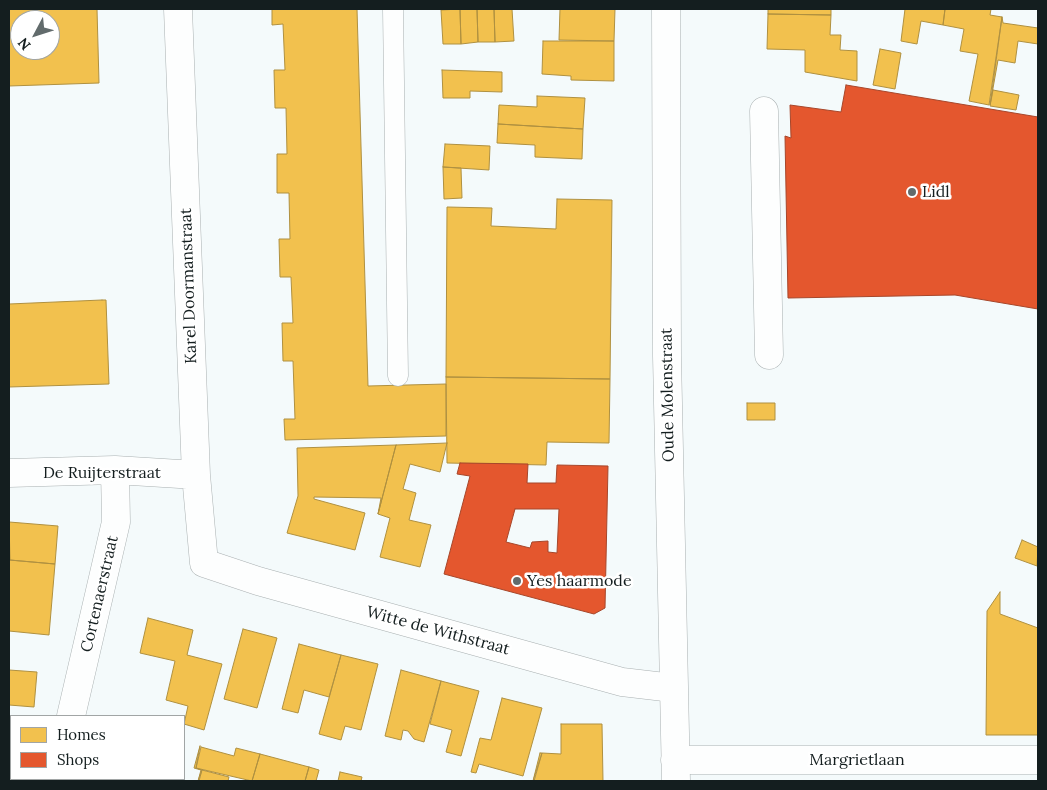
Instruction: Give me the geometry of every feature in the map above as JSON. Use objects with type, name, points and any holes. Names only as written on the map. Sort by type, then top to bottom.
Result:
[{"type":"street","name":"Karel Doormanstraat","points":[[178,9],[196,475],[204,563]]},
{"type":"street","name":"Oude Molenstraat","points":[[666,9],[667,356],[676,771]]},
{"type":"street","points":[[764,110],[769,356]]},
{"type":"street","name":"De Ruijterstraat","points":[[9,474],[115,470],[196,475]]},
{"type":"street","name":"Cortenaerstraat","points":[[71,715],[116,522],[115,470]]},
{"type":"street","name":"Witte de Withstraat","points":[[204,563],[258,581],[622,682],[674,688]]},
{"type":"street","name":"Margrietlaan","points":[[676,771],[1038,760]]},
{"type":"lane","points":[[393,9],[398,376]]},
{"type":"building: Homes","points":[[9,9],[97,9],[99,83],[9,86]]},
{"type":"building: Homes","points":[[272,9],[357,9],[368,386],[446,384],[446,436],[285,440],[284,419],[295,419],[293,361],[283,361],[282,323],[293,323],[291,277],[280,277],[279,239],[290,239],[289,193],[277,193],[277,154],[287,154],[286,108],[275,108],[274,70],[285,70],[283,24],[272,25]]},
{"type":"building: Homes","points":[[460,9],[477,9],[478,42],[461,44]]},
{"type":"building: Homes","points":[[460,9],[461,44],[443,44],[441,10]]},
{"type":"building: Homes","points":[[477,9],[494,9],[495,42],[478,42]]},
{"type":"building: Homes","points":[[494,9],[512,9],[514,41],[495,42]]},
{"type":"building: Homes","points":[[560,9],[615,9],[614,41],[559,40]]},
{"type":"building: Homes","points":[[768,9],[831,9],[831,15],[768,14]]},
{"type":"building: Homes","points":[[905,9],[945,9],[943,25],[921,21],[917,44],[901,41]]},
{"type":"building: Homes","points":[[945,9],[991,9],[990,15],[1002,17],[989,105],[969,101],[978,54],[960,51],[964,29],[943,25]]},
{"type":"building: Homes","points":[[768,14],[831,15],[830,35],[841,35],[840,50],[857,51],[857,81],[805,72],[805,50],[767,49]]},
{"type":"building: Homes","points":[[1002,17],[1003,23],[1038,28],[1038,44],[1018,41],[1015,63],[998,60],[990,105]]},
{"type":"building: Homes","points":[[543,41],[614,41],[614,81],[571,80],[571,76],[542,74]]},
{"type":"building: Homes","points":[[880,49],[901,53],[895,89],[873,85]]},
{"type":"building: Homes","points":[[442,70],[502,72],[502,92],[470,91],[470,98],[443,98]]},
{"type":"building: Homes","points":[[993,90],[1019,95],[1016,110],[990,106]]},
{"type":"building: Homes","points":[[537,96],[585,98],[583,129],[498,124],[499,105],[537,107]]},
{"type":"building: Homes","points":[[498,124],[583,129],[582,159],[535,157],[535,145],[497,143]]},
{"type":"building: Homes","points":[[445,144],[490,146],[489,170],[443,167]]},
{"type":"building: Homes","points":[[443,167],[461,168],[462,198],[444,199]]},
{"type":"building: Homes","points":[[557,199],[612,200],[610,379],[446,377],[447,207],[492,208],[491,226],[556,229]]},
{"type":"building: Homes","points":[[106,300],[109,384],[9,387],[9,304]]},
{"type":"building: Homes","points":[[446,377],[610,379],[609,443],[547,442],[546,465],[447,463]]},
{"type":"building: Homes","points":[[747,403],[775,403],[775,420],[747,420]]},
{"type":"building: Homes","points":[[447,443],[440,472],[410,464],[403,489],[416,493],[409,520],[431,525],[420,567],[380,557],[390,518],[378,514],[396,445]]},
{"type":"building: Homes","points":[[396,445],[378,514],[381,498],[314,497],[314,499],[365,513],[355,550],[287,533],[298,496],[297,448]]},
{"type":"building: Homes","points":[[9,522],[58,526],[55,564],[10,560]]},
{"type":"building: Homes","points":[[1022,540],[1038,547],[1037,566],[1015,558]]},
{"type":"building: Homes","points":[[9,560],[55,564],[49,635],[9,631]]},
{"type":"building: Homes","points":[[1000,592],[1000,614],[1038,628],[1038,735],[986,735],[987,611]]},
{"type":"building: Homes","points":[[148,618],[193,630],[187,655],[222,664],[204,730],[185,724],[188,706],[166,700],[175,661],[140,653]]},
{"type":"building: Homes","points":[[243,629],[277,638],[257,708],[224,699]]},
{"type":"building: Homes","points":[[299,644],[341,655],[329,697],[304,690],[298,713],[282,709]]},
{"type":"building: Homes","points":[[341,655],[378,664],[361,730],[345,726],[341,740],[319,734]]},
{"type":"building: Homes","points":[[9,670],[37,672],[34,707],[9,705]]},
{"type":"building: Homes","points":[[401,670],[441,681],[424,742],[414,739],[408,731],[403,730],[401,740],[385,736]]},
{"type":"building: Homes","points":[[441,681],[479,691],[461,756],[446,752],[452,730],[430,724]]},
{"type":"building: Homes","points":[[502,698],[542,708],[523,776],[479,764],[476,773],[471,772],[480,738],[491,740]]},
{"type":"building: Homes","points":[[561,724],[602,724],[603,781],[534,781],[542,753],[561,754]]},
{"type":"building: Homes","points":[[9,728],[10,728],[10,767]]},
{"type":"building: Homes","points":[[200,746],[196,768],[202,770],[198,781],[201,770],[194,768]]},
{"type":"building: Homes","points":[[201,747],[234,756],[236,748],[260,754],[252,781],[196,768]]},
{"type":"building: Homes","points":[[540,753],[542,753],[533,781]]},
{"type":"building: Homes","points":[[260,754],[309,767],[305,781],[252,781]]},
{"type":"building: Homes","points":[[309,767],[319,770],[316,781],[305,781]]},
{"type":"building: Homes","points":[[202,770],[229,777],[228,781],[199,781]]},
{"type":"building: Homes","points":[[340,772],[362,777],[361,781],[338,781]]},
{"type":"building: Homes","points":[[92,780],[146,780],[145,781]]},
{"type":"building: Homes","points":[[146,780],[168,780],[168,781]]},
{"type":"building: Shops","name":"Lidl","points":[[846,85],[1038,117],[1038,309],[955,295],[788,298],[785,136],[791,138],[790,105],[841,112]]},
{"type":"building: Shops","points":[[460,463],[528,464],[527,483],[556,483],[557,465],[608,466],[605,608],[594,614],[444,574],[470,476],[457,474]],"holes":[[[515,509],[559,509],[557,553],[548,552],[548,541],[532,542],[530,548],[506,542]]]},
{"type":"place","name":"Lidl","points":[[912,192]]},
{"type":"place","name":"Yes haarmode","points":[[517,581]]}]
